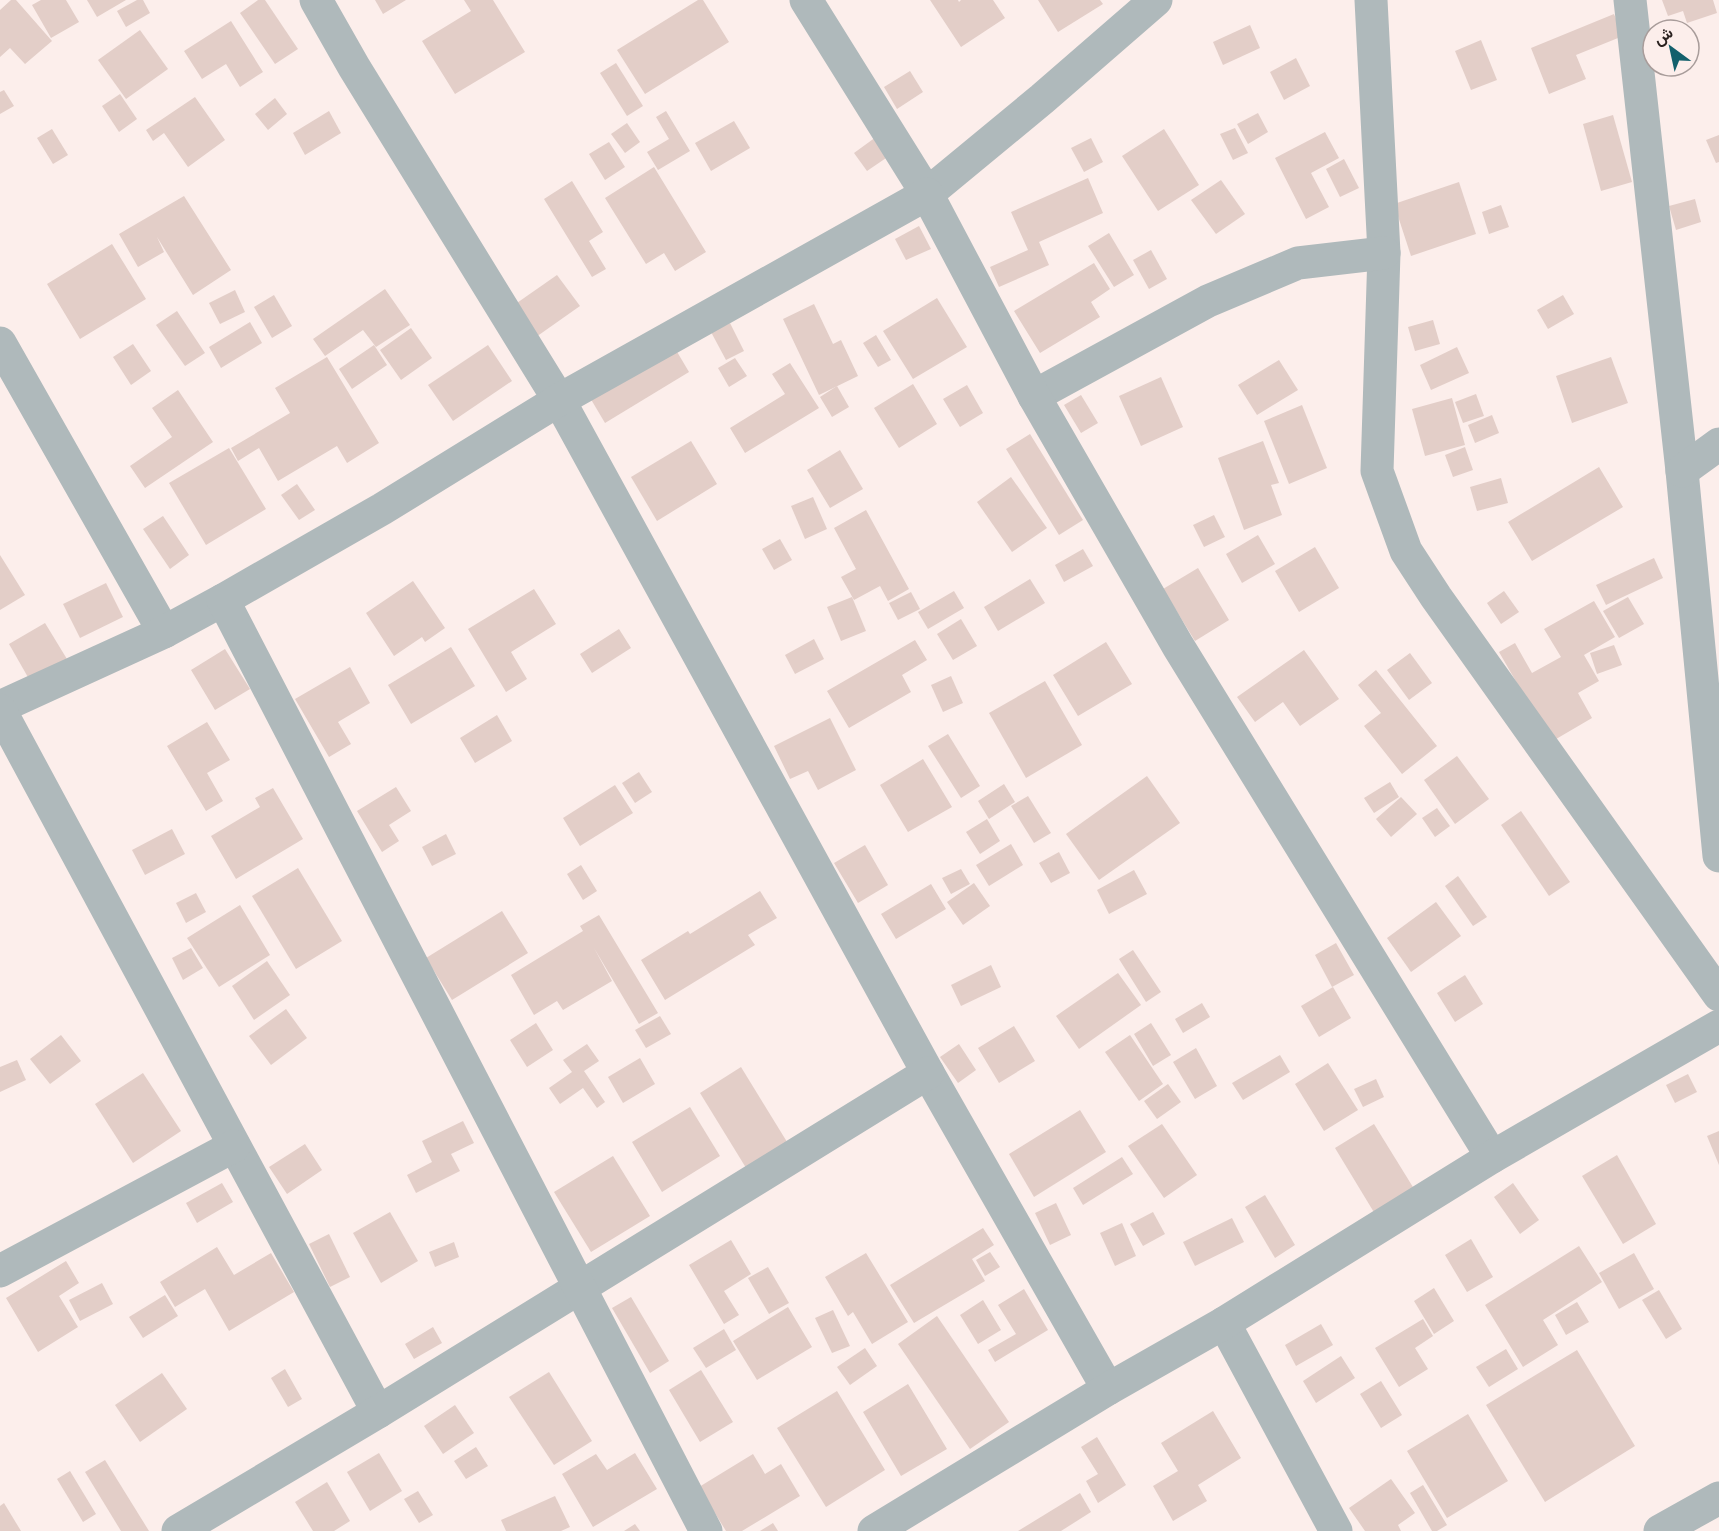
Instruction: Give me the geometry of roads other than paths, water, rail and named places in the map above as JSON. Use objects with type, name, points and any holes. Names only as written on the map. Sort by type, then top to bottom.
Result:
[{"type":"street","points":[[316,0],[354,67],[559,400],[928,1073],[1108,1389]]},
{"type":"street","points":[[806,0],[927,195],[1034,396],[1178,646],[1492,1156]]},
{"type":"street","points":[[378,1412],[0,708],[164,632],[223,600],[382,509],[559,400],[927,195],[1156,0]]},
{"type":"street","points":[[1371,0],[1384,253],[1377,471],[1407,551],[1436,597],[1719,995]]},
{"type":"street","points":[[1630,0],[1682,471],[1719,856]]},
{"type":"street","points":[[1034,396],[1208,301],[1298,263],[1384,253]]},
{"type":"street","points":[[0,343],[164,632]]},
{"type":"street","points":[[1682,471],[1719,444]]},
{"type":"street","points":[[223,600],[706,1531]]},
{"type":"street","points":[[874,1531],[1108,1389],[1224,1323],[1492,1156],[1719,1026]]},
{"type":"street","points":[[178,1531],[378,1412],[928,1073]]},
{"type":"street","points":[[0,1270],[234,1146]]},
{"type":"street","points":[[1224,1323],[1336,1531]]},
{"type":"street","points":[[1659,1531],[1719,1498]]}]
